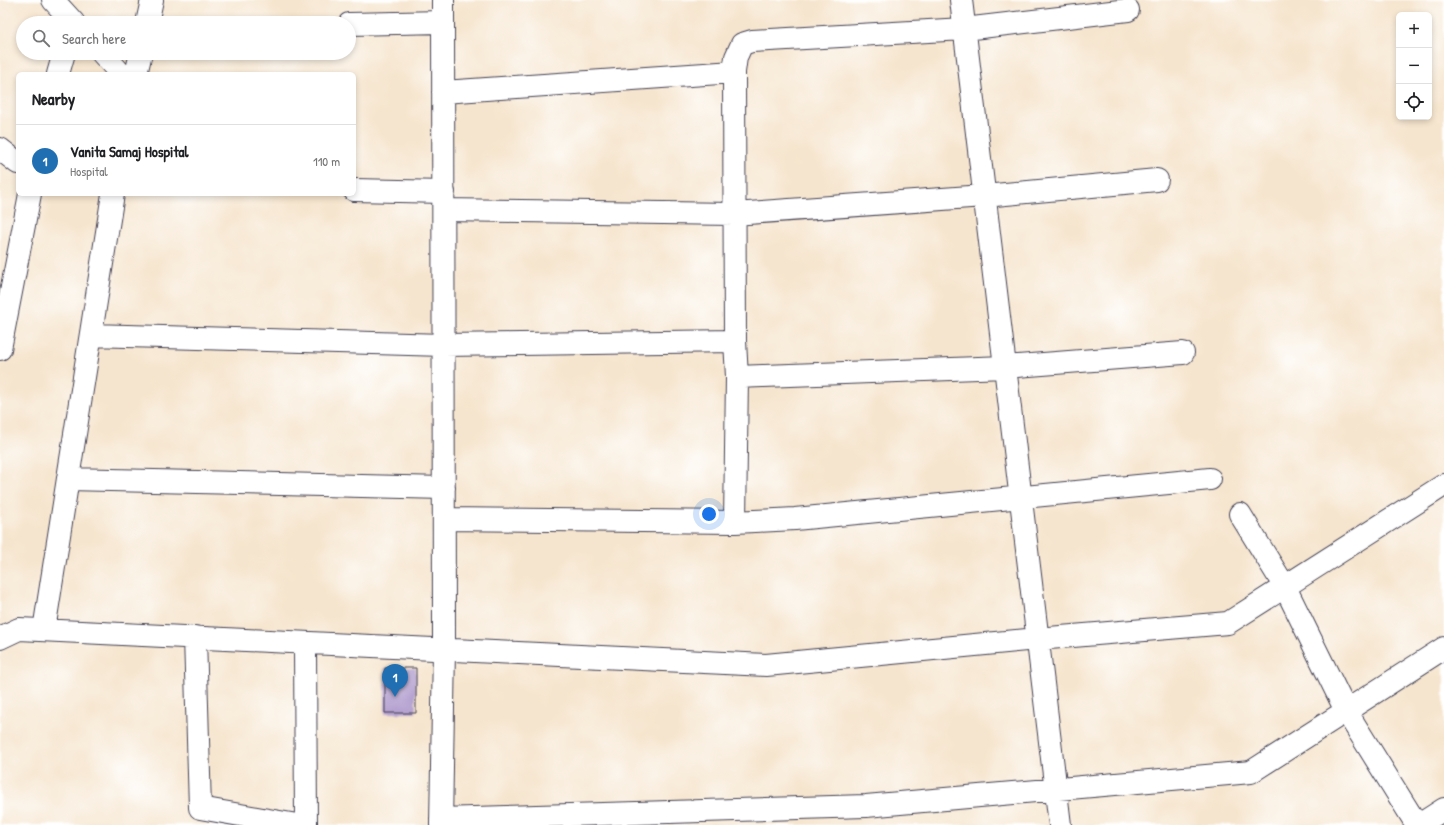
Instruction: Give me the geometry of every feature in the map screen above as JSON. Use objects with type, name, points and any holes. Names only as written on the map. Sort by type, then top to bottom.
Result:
[{"type":"street","points":[[53,0],[72,16]]},
{"type":"street","points":[[149,16],[152,0]]},
{"type":"street","points":[[443,0],[444,649],[441,822],[866,806],[1251,772],[1444,648]]},
{"type":"street","points":[[961,0],[1060,825]]},
{"type":"street","points":[[735,522],[737,377],[735,341],[734,72],[736,57],[742,44],[752,41],[964,29],[1128,10]]},
{"type":"street","points":[[356,24],[443,22]]},
{"type":"street","points":[[59,72],[62,60]]},
{"type":"street","points":[[108,60],[119,72]]},
{"type":"street","points":[[136,72],[139,60]]},
{"type":"street","points":[[443,92],[734,72]]},
{"type":"street","points":[[0,149],[16,161]]},
{"type":"street","points":[[356,190],[444,201],[734,214],[984,196],[1157,180]]},
{"type":"street","points":[[0,349],[30,196]]},
{"type":"street","points":[[44,630],[113,196]]},
{"type":"street","points":[[91,335],[444,345],[735,341]]},
{"type":"street","points":[[737,377],[1005,367],[1183,354]]},
{"type":"street","points":[[68,479],[444,488]]},
{"type":"street","points":[[444,519],[735,522],[795,519],[1210,479]]},
{"type":"street","points":[[0,638],[19,628],[305,643],[766,664],[1228,623],[1444,485]]},
{"type":"street","points":[[1240,514],[1285,587],[1346,711],[1418,825],[1444,809]]},
{"type":"street","points":[[194,637],[200,808],[297,825]]},
{"type":"street","points":[[305,643],[306,825]]},
{"type":"building","points":[[385,668],[416,668],[416,713],[385,713]]},
{"type":"place","name":"Vanita Samaj Hospital","points":[[395,697]]}]
